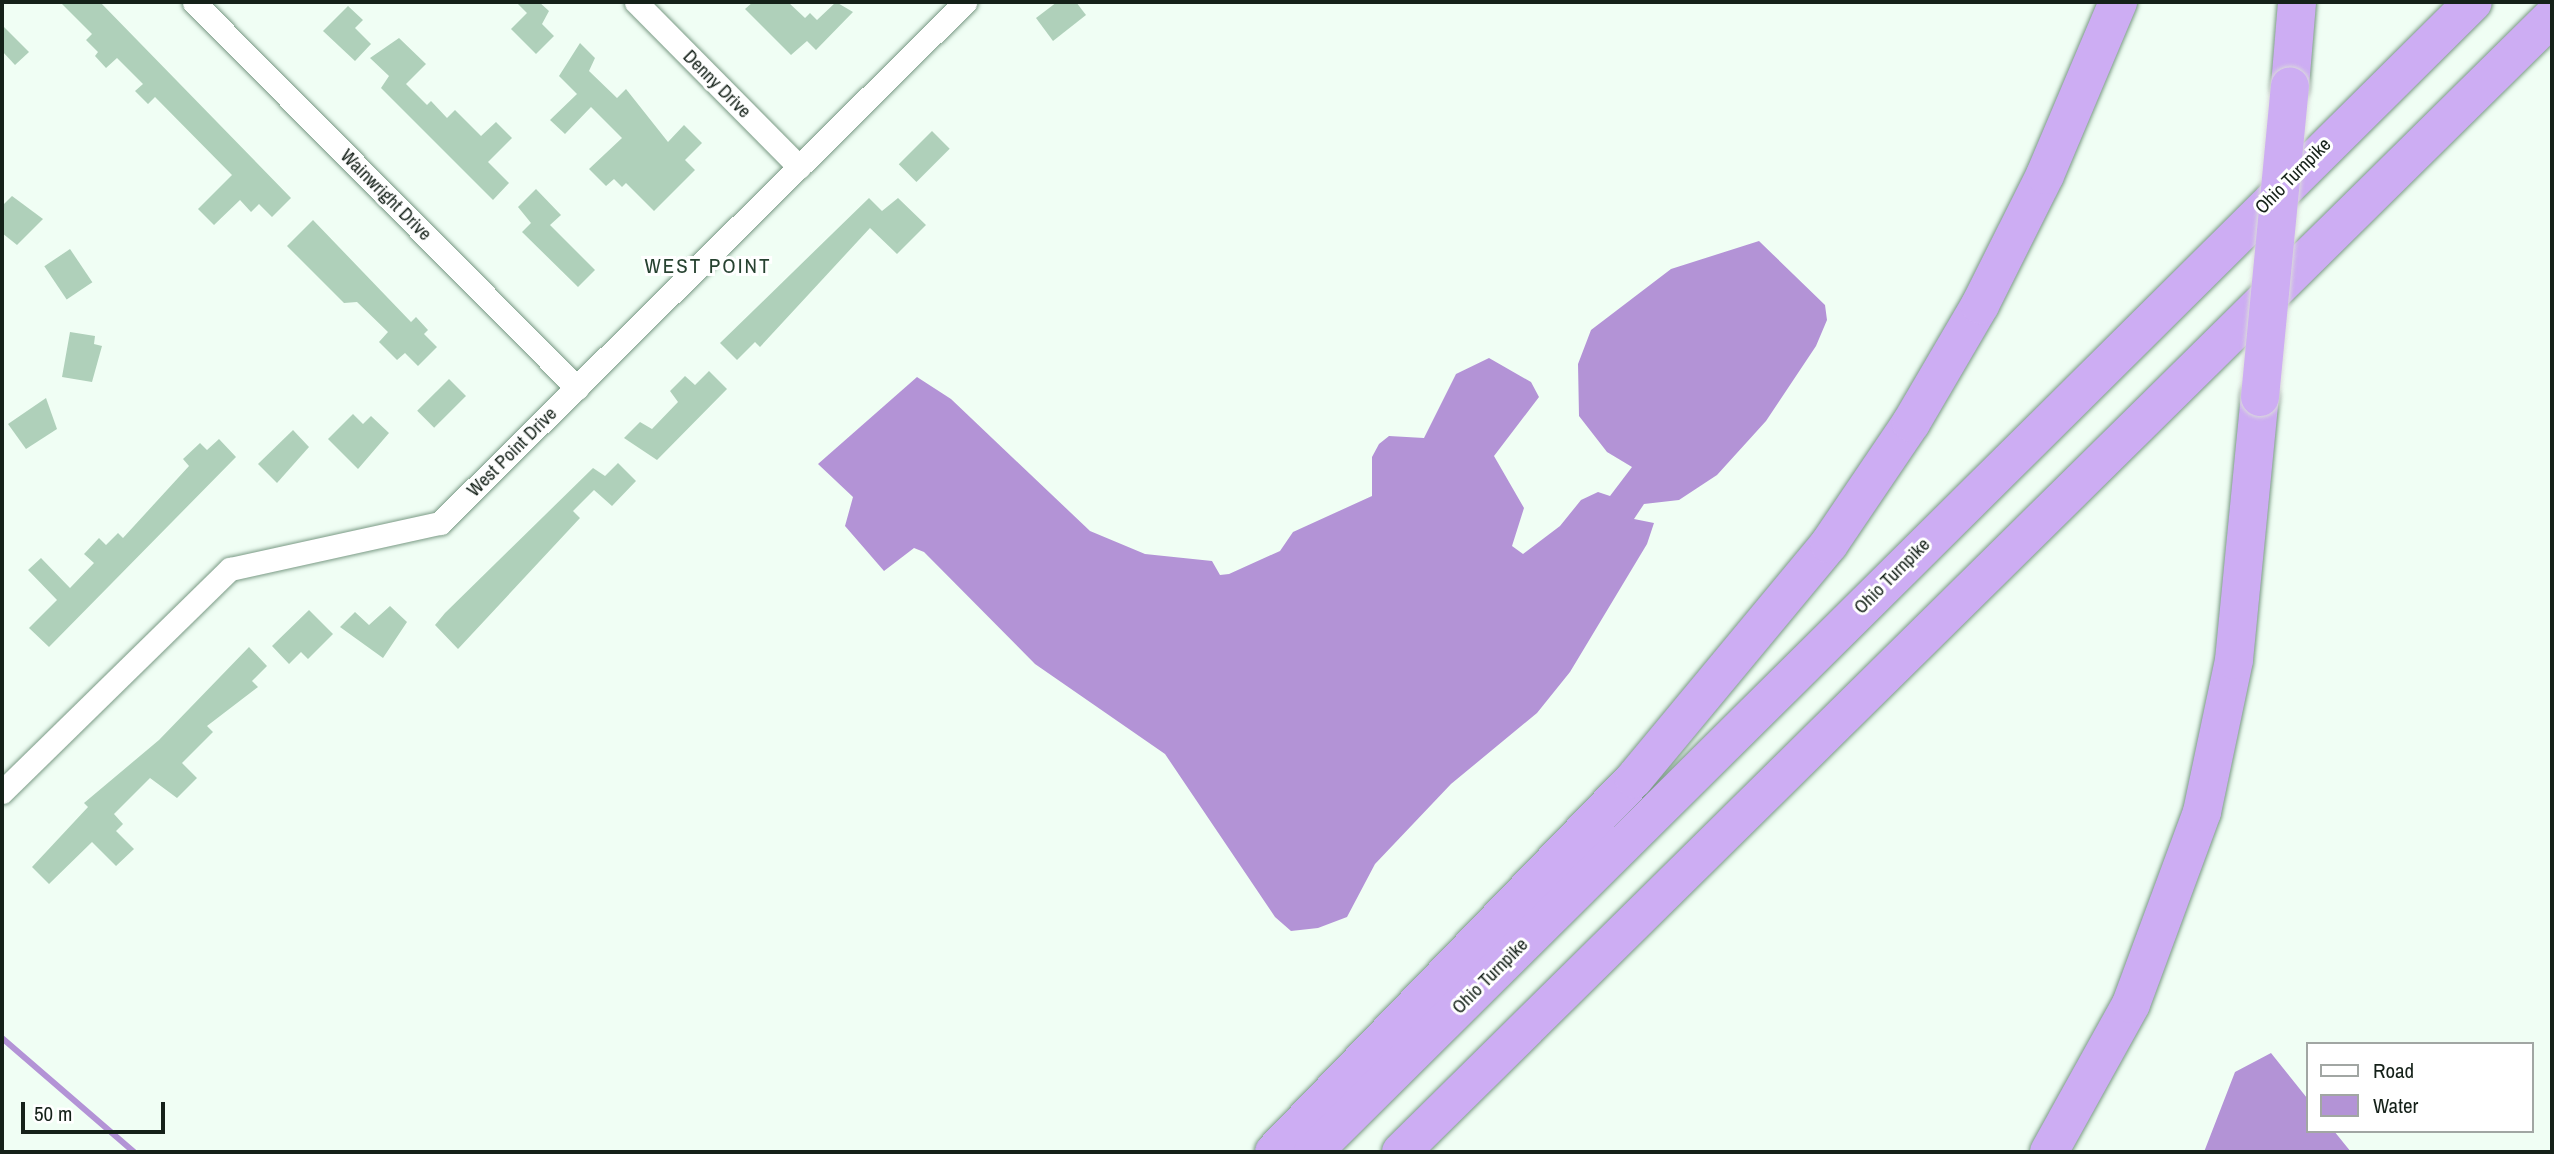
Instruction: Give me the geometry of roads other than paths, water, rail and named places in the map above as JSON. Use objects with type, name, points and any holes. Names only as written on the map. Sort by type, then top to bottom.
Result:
[{"type":"highway","points":[[1274,1152],[1634,779],[1829,544],[1911,423],[1980,306],[2045,175],[2118,2]]},
{"type":"highway","points":[[2049,1152],[2131,1004],[2202,812],[2234,660],[2297,2]]},
{"type":"highway","name":"Ohio Turnpike","points":[[1313,1152],[2473,2]]},
{"type":"highway","points":[[1401,1152],[2552,17]]},
{"type":"highway","points":[[2510,57],[2552,34]]},
{"type":"street","name":"Wainwright Drive","points":[[194,2],[577,388]]},
{"type":"street","name":"Denny Drive","points":[[636,2],[799,167]]},
{"type":"street","name":"West Point Drive","points":[[2,792],[230,569],[440,523],[965,2]]},
{"type":"water","points":[[1759,241],[1825,305],[1827,320],[1816,346],[1766,421],[1717,475],[1679,500],[1644,504],[1634,519],[1654,523],[1647,544],[1570,672],[1537,713],[1451,784],[1375,864],[1347,917],[1318,928],[1291,931],[1275,917],[1165,754],[1035,664],[924,552],[914,548],[884,571],[845,526],[853,497],[818,464],[917,377],[951,399],[1090,531],[1145,554],[1212,561],[1220,575],[1229,574],[1280,551],[1293,532],[1372,496],[1372,457],[1379,444],[1389,436],[1424,438],[1456,374],[1489,358],[1531,382],[1539,397],[1494,456],[1524,508],[1512,546],[1523,554],[1560,526],[1581,500],[1598,492],[1610,496],[1632,467],[1607,452],[1579,416],[1578,364],[1591,330],[1671,269]]},
{"type":"water","points":[[2271,1053],[2306,1097],[2306,1133],[2336,1133],[2351,1152],[2204,1152],[2235,1072]]},
{"type":"waterway","points":[[2,1038],[134,1152]]},
{"type":"district","name":"WEST POINT","points":[[708,266]]}]
